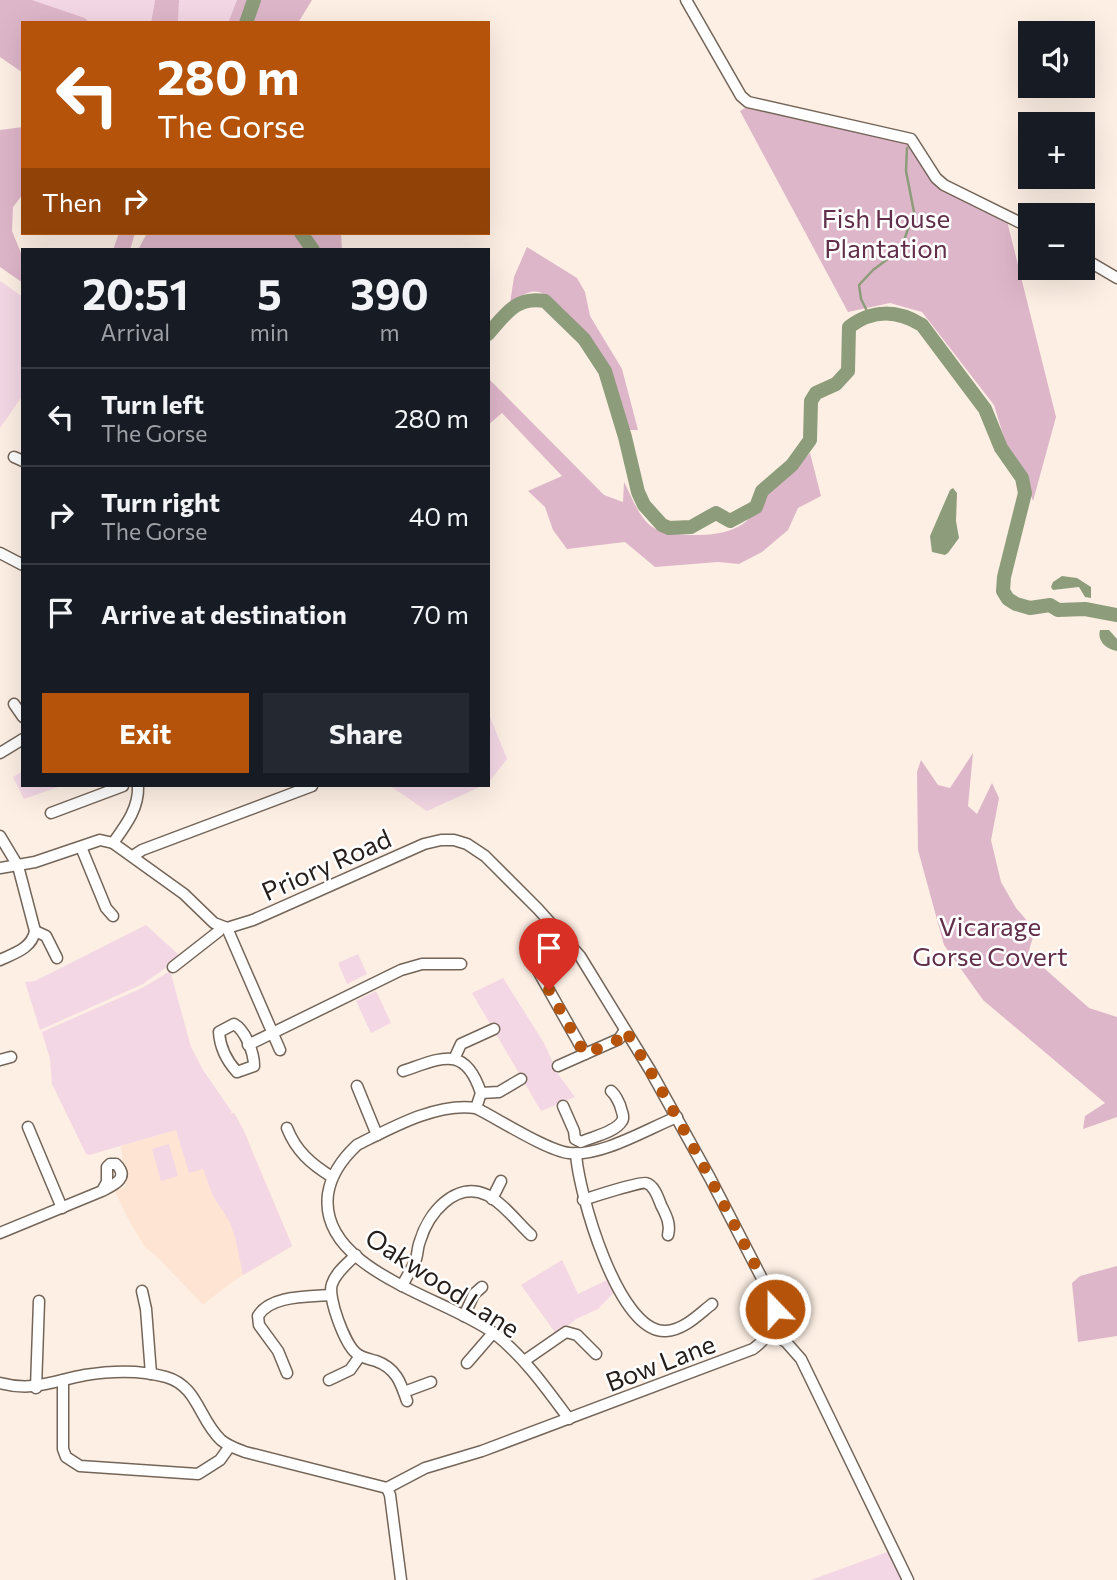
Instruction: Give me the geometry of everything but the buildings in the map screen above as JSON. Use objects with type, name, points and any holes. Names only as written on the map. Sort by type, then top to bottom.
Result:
[{"type":"street","points":[[687,0],[741,96],[748,102],[911,139],[936,178],[944,185],[1018,222]]},
{"type":"street","points":[[1095,265],[1117,278]]},
{"type":"street","points":[[0,553],[21,564]]},
{"type":"street","points":[[14,704],[21,715]]},
{"type":"street","points":[[0,754],[21,739]]},
{"type":"street","points":[[51,813],[120,787]]},
{"type":"street","points":[[113,843],[126,825],[137,802],[138,787]]},
{"type":"street","points":[[134,856],[142,850],[309,787]]},
{"type":"street","points":[[0,836],[18,866],[35,930],[33,940],[27,946],[0,960]]},
{"type":"street","name":"Priory Road","points":[[224,927],[253,920],[424,844],[442,839],[467,844],[485,856],[580,956],[625,1030]]},
{"type":"street","points":[[0,868],[51,858],[100,841],[113,843],[134,856],[224,927],[280,1050]]},
{"type":"street","points":[[80,847],[106,908],[113,916]]},
{"type":"street","points":[[173,967],[224,927]]},
{"type":"street","points":[[35,930],[46,936],[57,958]]},
{"type":"street","points":[[248,1045],[411,966],[441,962],[461,964]]},
{"type":"street","points":[[537,969],[585,1054]]},
{"type":"street","points":[[234,1024],[238,1026],[248,1045],[254,1066],[237,1072],[222,1049],[219,1032],[234,1024]]},
{"type":"street","points":[[455,1057],[461,1044],[494,1029]]},
{"type":"street","points":[[558,1066],[620,1039],[625,1030]]},
{"type":"street","points":[[625,1030],[677,1117],[770,1294],[775,1309],[772,1333],[786,1342],[801,1359],[908,1580]]},
{"type":"street","points":[[403,1071],[437,1059],[455,1057],[468,1065],[481,1093],[476,1108]]},
{"type":"street","points":[[481,1093],[499,1092],[521,1079]]},
{"type":"street","points":[[357,1086],[377,1135]]},
{"type":"street","points":[[563,1106],[578,1142],[608,1131],[622,1122],[624,1117],[615,1094],[611,1091]]},
{"type":"street","name":"Oakwood Lane","points":[[569,1419],[524,1361],[493,1333],[402,1286],[356,1255],[339,1239],[328,1219],[327,1206],[332,1177],[347,1154],[357,1145],[443,1108],[476,1108],[554,1149],[576,1153],[592,1152],[677,1117]]},
{"type":"street","points":[[28,1127],[62,1208]]},
{"type":"street","points":[[287,1128],[298,1150],[312,1164],[332,1177]]},
{"type":"street","points":[[608,1131],[613,1144]]},
{"type":"street","points":[[576,1153],[577,1174],[583,1200],[603,1257],[618,1286],[642,1321],[658,1331],[676,1329],[686,1325],[712,1304]]},
{"type":"street","points":[[492,1199],[501,1181]]},
{"type":"street","points":[[583,1200],[639,1182],[646,1183],[652,1186],[666,1214],[670,1227],[668,1236]]},
{"type":"street","points":[[0,1233],[102,1191]]},
{"type":"street","points":[[402,1286],[416,1259],[425,1228],[443,1203],[468,1191],[485,1194],[531,1235]]},
{"type":"street","points":[[356,1255],[331,1285],[330,1295],[347,1343],[360,1356],[380,1362],[395,1372],[406,1397],[431,1382]]},
{"type":"street","points":[[464,1316],[474,1294],[482,1287]]},
{"type":"street","points":[[142,1292],[146,1309],[151,1374]]},
{"type":"street","points":[[287,1373],[278,1351],[259,1325],[258,1316],[265,1306],[270,1304],[289,1299],[330,1295]]},
{"type":"street","points":[[36,1388],[39,1301]]},
{"type":"street","points":[[524,1361],[566,1332],[577,1335],[596,1354]]},
{"type":"street","points":[[467,1363],[493,1333]]},
{"type":"street","name":"Bow Lane","points":[[387,1488],[425,1468],[482,1451],[753,1349],[772,1333]]},
{"type":"street","points":[[329,1380],[350,1370],[360,1356]]},
{"type":"street","points":[[0,1383],[36,1388],[63,1380],[114,1372],[151,1374],[176,1380],[188,1390],[214,1432],[230,1446],[387,1488],[401,1580]]},
{"type":"street","points":[[63,1380],[63,1449],[66,1457],[80,1466],[198,1474],[220,1460],[230,1446]]},
{"type":"shaded area","points":[[32,0],[155,0],[151,21],[88,21]]},
{"type":"shaded area","points":[[179,0],[237,0],[229,21],[178,21]]},
{"type":"shaded area","points":[[0,281],[21,296],[21,398],[0,428]]},
{"type":"shaded area","points":[[953,488],[957,493],[956,521],[959,538],[945,555],[932,552],[930,536]]},
{"type":"shaded area","points":[[1062,576],[1077,578],[1091,587],[1091,598],[1085,597],[1079,587],[1053,590],[1053,582]]},
{"type":"shaded area","points":[[1100,630],[1109,630],[1117,639],[1117,651],[1103,644]]},
{"type":"shaded area","points":[[490,717],[507,759],[490,780]]},
{"type":"shaded area","points":[[21,772],[21,787],[58,787],[24,799],[13,777]]},
{"type":"shaded area","points":[[391,787],[480,787],[427,811]]},
{"type":"shaded area","points":[[146,925],[181,957],[143,984],[40,1030],[25,982],[35,981]]},
{"type":"shaded area","points":[[358,954],[367,974],[347,984],[338,963]]},
{"type":"shaded area","points":[[172,970],[191,1047],[203,1070],[232,1112],[230,1114],[234,1113],[242,1127],[292,1246],[243,1275],[229,1221],[213,1196],[203,1169],[189,1173],[176,1130],[86,1154],[52,1084],[50,1059],[42,1032],[142,988]]},
{"type":"shaded area","points":[[503,978],[544,1043],[558,1074],[575,1097],[541,1111],[472,993]]},
{"type":"shaded area","points":[[376,991],[391,1023],[371,1033],[356,1001]]},
{"type":"shaded area","points":[[234,1113],[292,1246],[232,1282],[203,1305],[145,1247],[130,1223],[114,1190],[126,1187],[121,1146]]},
{"type":"shaded area","points":[[169,1144],[178,1176],[161,1181],[152,1149]]},
{"type":"shaded area","points":[[562,1260],[578,1294],[609,1279],[615,1291],[598,1309],[576,1319],[557,1335],[521,1285]]},
{"type":"shaded area","points":[[890,1551],[904,1580],[811,1580]]},
{"type":"green space","points":[[0,0],[32,0],[88,21],[21,21],[21,72],[0,57]]},
{"type":"green space","points":[[155,0],[179,0],[178,21],[151,21]]},
{"type":"green space","points":[[237,0],[312,0],[299,21],[229,21]]},
{"type":"green space","name":"Fish House Plantation","points":[[752,104],[909,141],[935,180],[1006,217],[1018,265],[1018,280],[1022,280],[1056,417],[1033,501],[1017,460],[1006,444],[994,405],[922,312],[890,303],[848,312],[740,111]]},
{"type":"green space","points":[[21,127],[21,197],[13,207],[12,231],[21,253],[21,282],[0,267],[0,130]]},
{"type":"green space","points":[[118,235],[134,235],[131,248],[114,248]]},
{"type":"green space","points":[[146,235],[341,235],[342,248],[139,248]]},
{"type":"green space","points":[[527,247],[577,278],[585,292],[590,316],[622,369],[638,430],[629,430],[615,384],[601,356],[559,305],[535,291],[510,303],[514,277]]},
{"type":"green space","points":[[490,380],[604,495],[623,502],[624,482],[644,519],[661,531],[699,535],[734,529],[752,515],[765,492],[782,482],[810,453],[821,496],[798,508],[788,530],[762,552],[739,564],[718,562],[655,567],[625,542],[567,549],[553,530],[545,507],[528,491],[562,476],[502,413],[490,423]]},
{"type":"green space","name":"Vicarage Gorse Covert","points":[[973,753],[968,806],[977,814],[992,783],[999,798],[991,840],[1001,882],[1016,908],[1035,930],[1028,954],[1089,1008],[1117,1017],[1117,1117],[1083,1129],[1085,1116],[1105,1103],[983,1000],[944,945],[918,850],[917,772],[921,760],[938,785],[950,788]]},
{"type":"green space","points":[[1117,1266],[1117,1336],[1078,1342],[1072,1283],[1080,1276]]},
{"type":"waterway","points":[[247,21],[254,0]]},
{"type":"waterway","points":[[869,315],[861,299],[859,285],[873,270],[901,249],[914,212],[906,171],[907,148]]},
{"type":"waterway","points":[[302,235],[312,248]]},
{"type":"waterway","points":[[490,332],[512,308],[535,300],[545,301],[584,339],[605,371],[638,492],[644,505],[662,525],[669,528],[691,527],[716,513],[730,521],[756,507],[762,491],[792,465],[810,440],[811,401],[816,393],[836,384],[848,371],[849,327],[867,317],[885,314],[913,320],[922,325],[985,409],[1001,448],[1022,478],[1025,493],[1004,577],[1003,591],[1008,599],[1030,608],[1050,605],[1058,610],[1085,609],[1117,615]]},
{"type":"route","points":[[549,990],[585,1054],[620,1039],[625,1030],[710,1178],[770,1294],[775,1309]]}]
